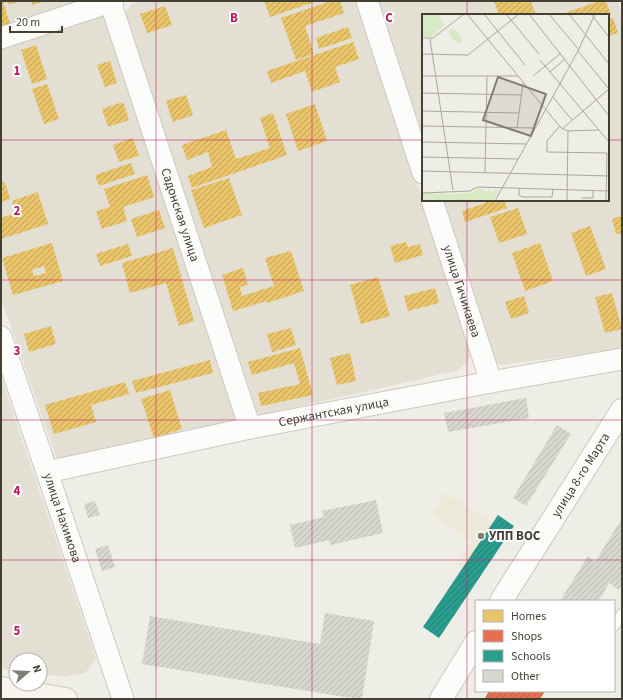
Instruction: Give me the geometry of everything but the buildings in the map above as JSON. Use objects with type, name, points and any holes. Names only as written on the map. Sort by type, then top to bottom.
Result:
[{"type":"main road","points":[[1,688],[66,699]]},
{"type":"street","points":[[1,38],[111,1]]},
{"type":"street","name":"Садонская улица","points":[[111,1],[250,428]]},
{"type":"street","points":[[367,1],[422,170]]},
{"type":"street","name":"улица Гичикаева","points":[[432,201],[491,382]]},
{"type":"street","name":"улица Нахимова","points":[[1,336],[122,699]]},
{"type":"street","name":"Сержантская улица","points":[[47,472],[250,428],[491,382],[622,359]]},
{"type":"street","name":"улица 8-го Марта","points":[[503,600],[622,410]]},
{"type":"street","points":[[441,699],[475,644]]},
{"type":"lane","points":[[615,624],[622,614]]},
{"type":"shaded area","points":[[1,1],[81,1],[1,29]]},
{"type":"shaded area","points":[[140,1],[359,1],[471,353],[468,362],[456,371],[261,415],[255,411],[125,13],[131,4]]},
{"type":"shaded area","points":[[378,1],[618,1],[622,13],[622,349],[500,365],[491,358],[441,201],[609,201],[609,14],[422,14],[422,140]]},
{"type":"shaded area","points":[[100,16],[106,18],[237,418],[232,424],[59,465],[1,298],[1,47]]},
{"type":"shaded area","points":[[1,377],[96,659],[85,673],[65,677],[48,675],[48,652],[8,652],[8,669],[1,668]]},
{"type":"shaded area","name":"УПП ВОС","points":[[445,493],[502,530],[474,574],[458,564],[472,541],[431,514]]},
{"type":"place","name":"УПП ВОС","points":[[481,536]]}]
